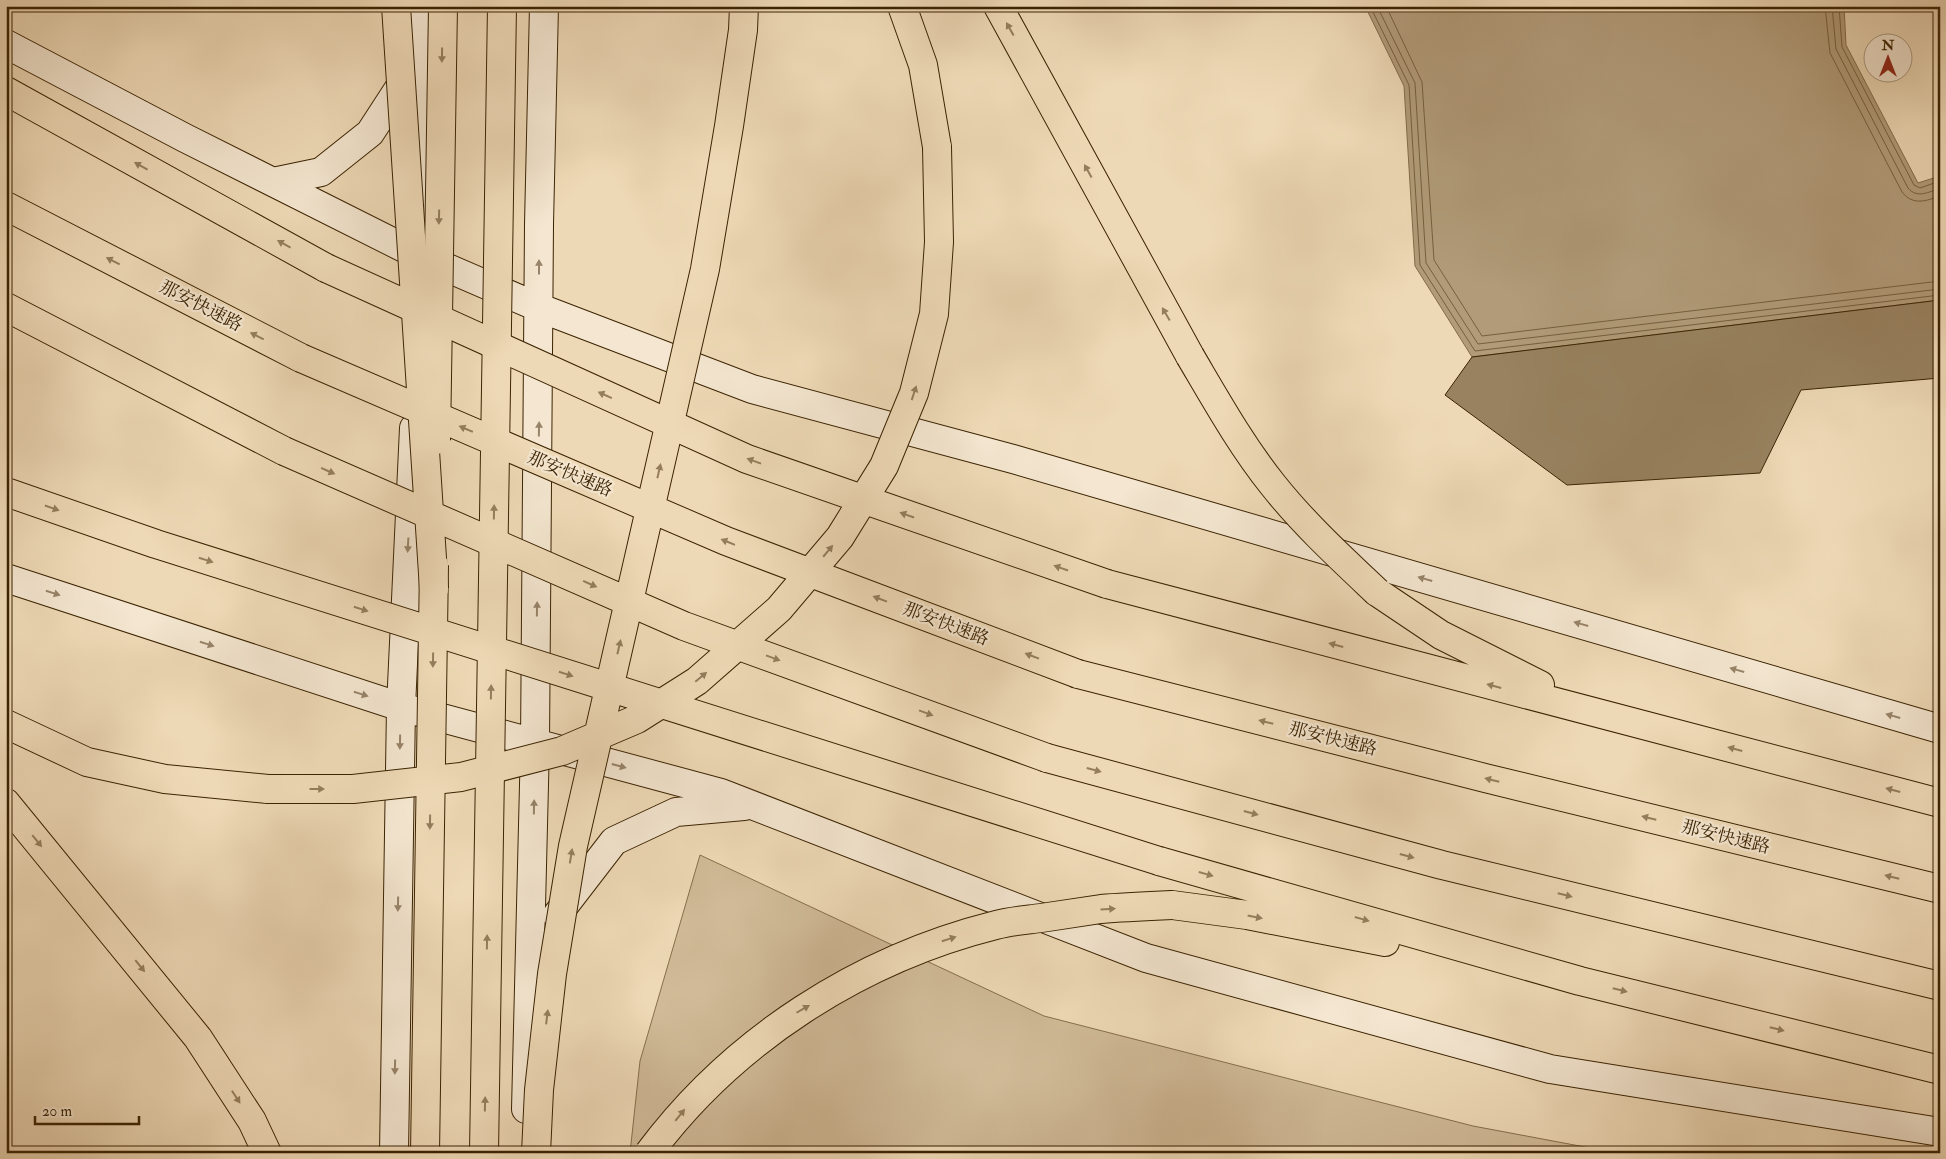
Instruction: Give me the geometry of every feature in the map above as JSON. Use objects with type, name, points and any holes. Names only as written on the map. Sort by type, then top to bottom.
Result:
[{"type":"main road","points":[[396,6],[434,589]]},
{"type":"main road","points":[[425,1153],[443,6]]},
{"type":"main road","points":[[484,1153],[502,6]]},
{"type":"main road","points":[[536,1153],[539,1090],[552,974],[573,846],[704,269],[729,126],[743,30],[744,6]]},
{"type":"main road","points":[[6,724],[87,762],[165,779],[268,789],[353,789],[461,777],[562,751],[637,719],[696,681],[779,610],[840,537],[884,466],[914,393],[934,314],[939,242],[937,147],[923,65],[902,6]]},
{"type":"main road","points":[[998,6],[1190,356],[1237,435],[1273,485],[1324,542],[1378,592],[1440,635],[1528,681],[1663,730]]},
{"type":"main road","points":[[6,91],[326,268],[747,459],[1107,584],[1940,803]]},
{"type":"main road","name":"那安快速路","points":[[6,206],[301,358],[726,542],[1078,674],[1484,778],[1940,889]]},
{"type":"main road","points":[[6,307],[284,451],[684,626],[1047,758],[1442,865],[1940,986]]},
{"type":"main road","points":[[6,492],[156,544],[1159,861],[1580,981],[1940,1070]]},
{"type":"main road","points":[[6,803],[198,1038],[252,1121],[267,1153]]},
{"type":"main road","points":[[649,1153],[685,1109],[726,1066],[786,1020],[853,980],[921,948],[997,924],[1102,909],[1172,905],[1247,915],[1580,981]]},
{"type":"street","points":[[394,1153],[401,707],[422,257],[417,6]]},
{"type":"street","points":[[525,1153],[536,744],[539,224],[544,6]]},
{"type":"street","points":[[6,44],[185,138],[422,257],[540,308],[752,389],[1013,458],[1940,729]]},
{"type":"street","points":[[273,182],[321,172],[370,133],[418,59]]},
{"type":"street","points":[[6,578],[401,707],[721,793],[1146,958],[1550,1069],[1940,1132]]},
{"type":"street","points":[[530,950],[614,841],[676,812],[753,806]]},
{"type":"shaded area","points":[[700,855],[1044,1016],[1473,1126],[1617,1153],[630,1153],[640,1061]]},
{"type":"water","points":[[1365,6],[1844,6],[1846,45],[1918,183],[1940,176],[1940,300],[1472,357],[1415,266],[1404,86]]},
{"type":"building","points":[[1940,300],[1940,378],[1801,390],[1760,473],[1567,485],[1445,395],[1472,357]]}]
